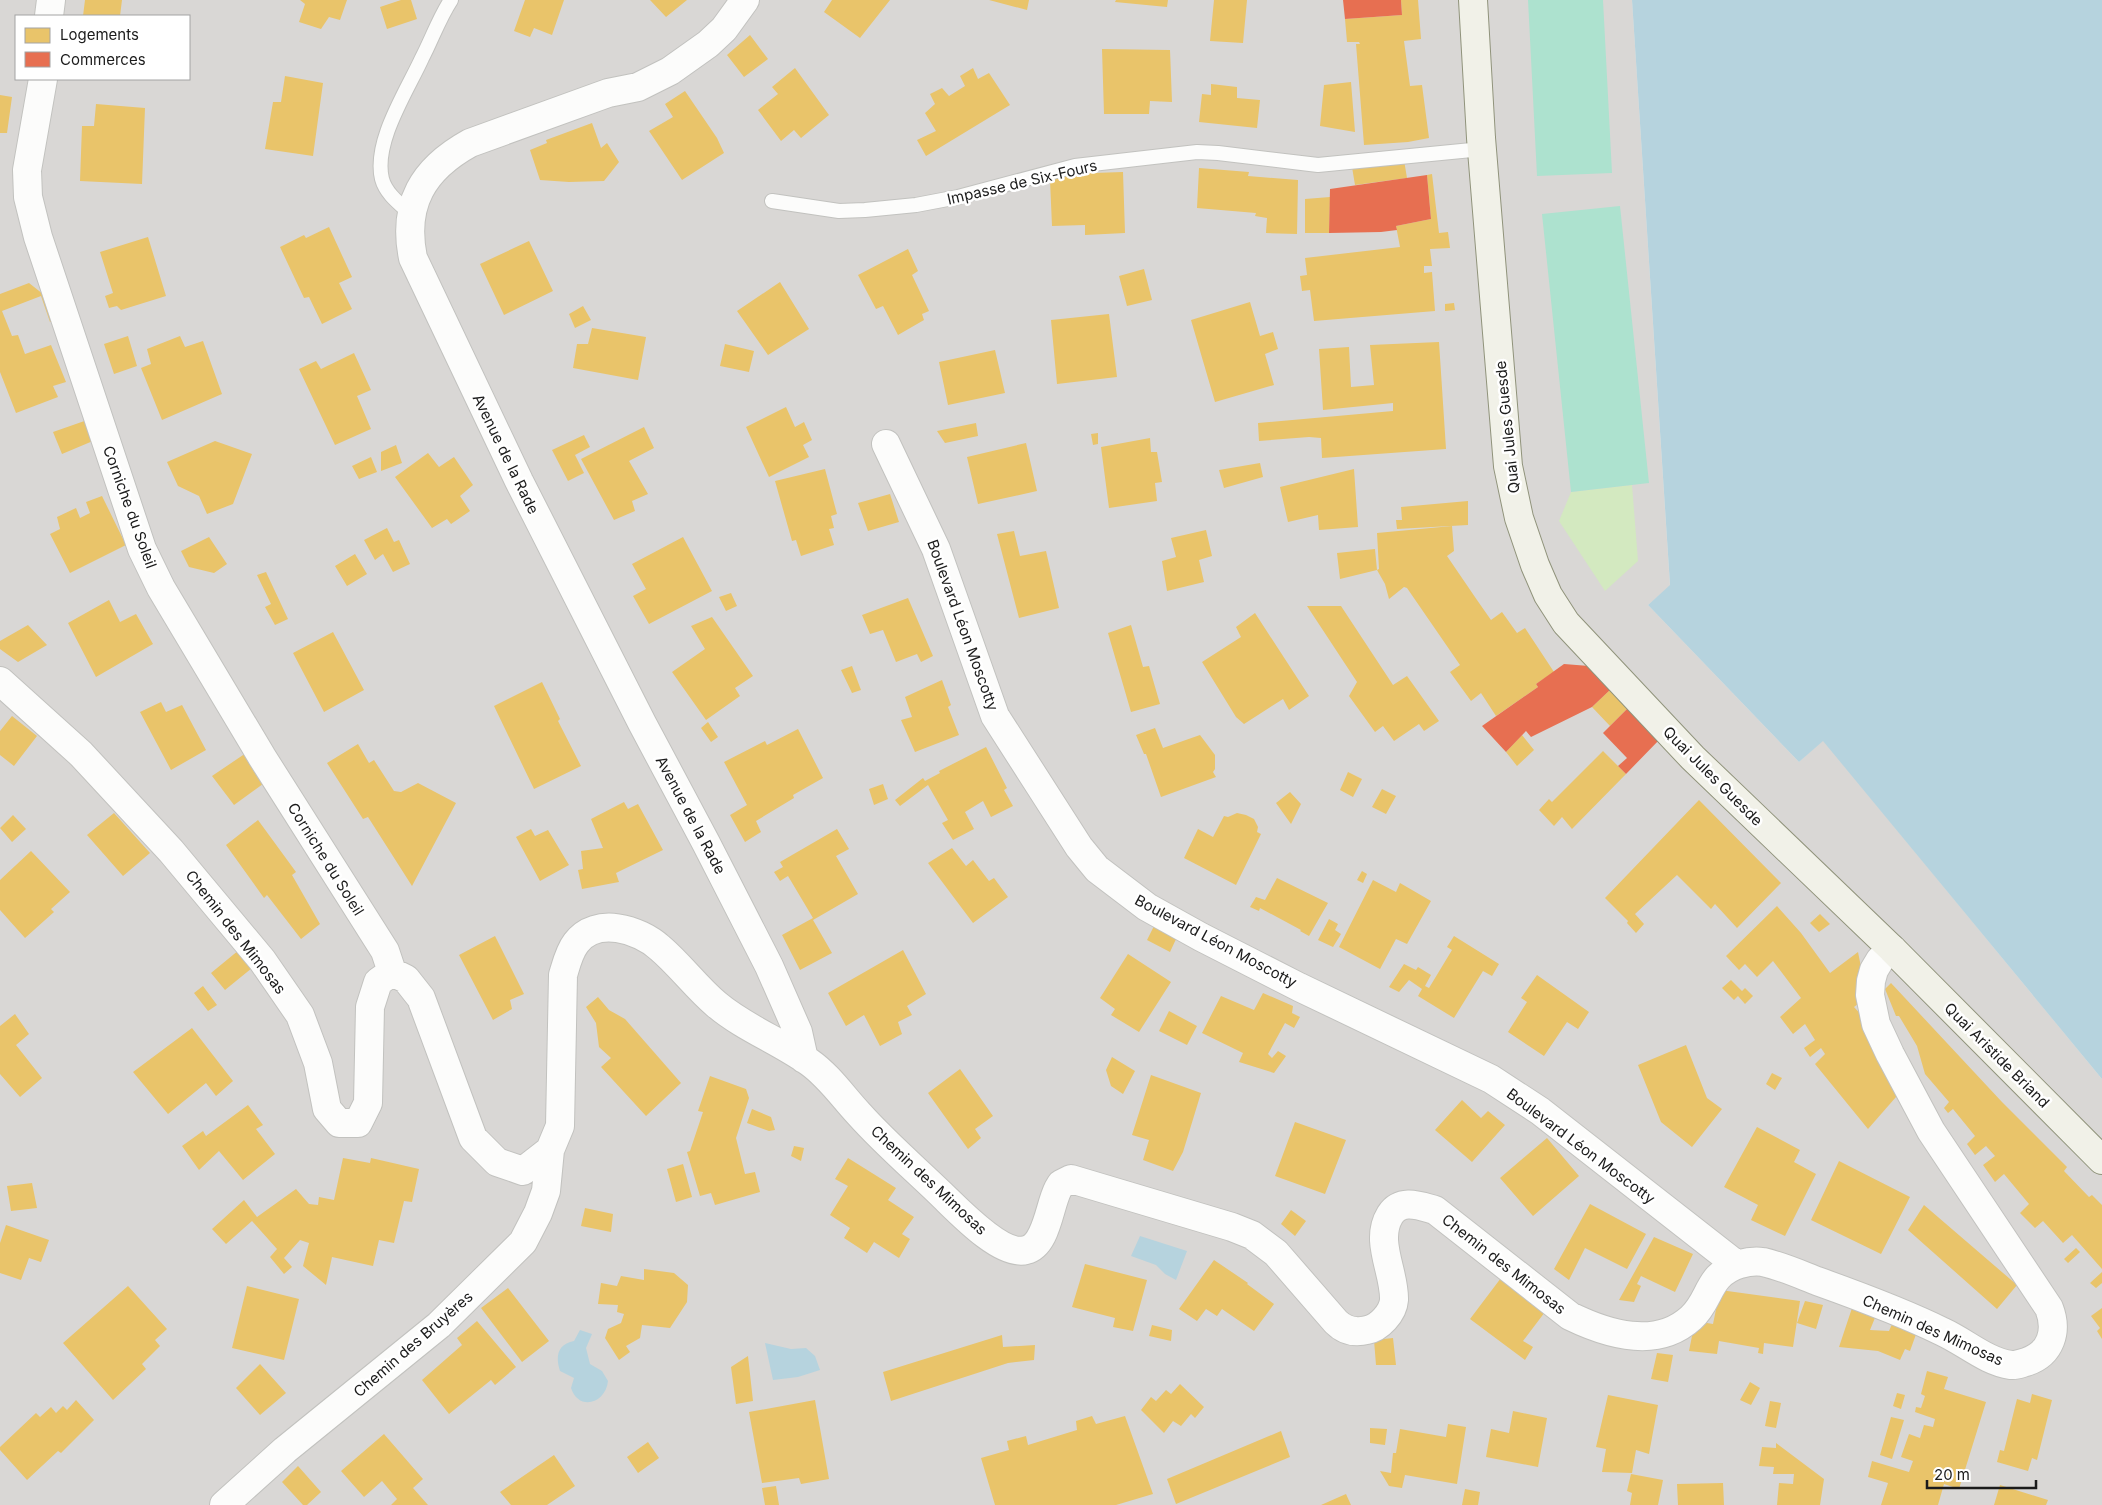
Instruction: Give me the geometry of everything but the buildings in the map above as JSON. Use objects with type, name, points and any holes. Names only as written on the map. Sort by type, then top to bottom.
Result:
[{"type":"main road","name":"Quai Jules Guesde","points":[[1473,0],[1482,149],[1508,466],[1519,518],[1535,565],[1548,595],[1566,622],[1693,758],[1892,949]]},
{"type":"main road","name":"Quai Aristide Briand","points":[[1892,949],[2102,1160]]},
{"type":"street","points":[[49,15],[51,0]]},
{"type":"street","name":"Avenue de la Rade","points":[[745,0],[724,29],[708,44],[670,71],[638,87],[599,96],[470,143],[454,152],[436,166],[416,198],[411,214],[409,238],[413,258],[519,482],[769,966],[798,1032],[804,1059]]},
{"type":"street","name":"Corniche du Soleil","points":[[43,80],[27,170],[28,196],[38,237],[142,549],[161,588],[262,757],[385,952],[392,972]]},
{"type":"street","name":"Boulevard Léon Moscotty","points":[[886,444],[936,549],[995,716],[1080,847],[1097,869],[1147,907],[1201,937],[1299,987],[1491,1079],[1540,1111],[1737,1265]]},
{"type":"street","name":"Chemin des Mimosas","points":[[0,681],[87,760],[171,851],[262,960],[300,1015],[318,1063],[327,1109],[339,1123],[358,1123],[368,1103],[370,1007],[378,982],[392,972]]},
{"type":"street","name":"Chemin des Mimosas","points":[[550,1150],[560,1126],[563,975],[576,943],[588,932],[600,928],[626,930],[643,936],[660,948],[716,1004],[767,1038],[804,1059],[834,1085],[859,1114],[958,1210],[988,1236],[1010,1249],[1027,1250],[1034,1246],[1044,1231],[1058,1189],[1061,1184],[1071,1179],[1232,1227],[1252,1235],[1276,1253],[1336,1322],[1348,1331],[1373,1329],[1392,1309],[1394,1301],[1384,1229],[1392,1211],[1408,1204],[1435,1210],[1570,1316],[1595,1328],[1618,1334],[1664,1335],[1692,1317],[1720,1275],[1737,1265],[1761,1262],[1836,1288],[1937,1329],[1956,1337],[1986,1356],[2012,1365],[2034,1359],[2048,1347],[2054,1327],[2049,1308],[1931,1130],[1876,1024],[1870,996],[1871,981],[1874,970],[1880,960],[1892,949]]},
{"type":"street","points":[[392,972],[406,979],[421,998],[473,1138],[497,1162],[522,1171],[550,1150]]},
{"type":"street","name":"Chemin des Bruyères","points":[[224,1505],[285,1450],[439,1325],[523,1242],[538,1213],[546,1191],[550,1150]]},
{"type":"lane","points":[[411,214],[389,193],[382,180],[380,161],[386,136],[401,101],[451,0]]},
{"type":"lane","name":"Impasse de Six-Fours","points":[[772,202],[839,210],[916,206],[994,188],[1075,166],[1197,152],[1318,165],[1482,149]]},
{"type":"shaded area","points":[[0,0],[1632,0],[1670,586],[1648,605],[1799,762],[1823,740],[2102,1079],[2102,1505],[0,1505]]},
{"type":"green space","points":[[1528,0],[1603,0],[1612,173],[1537,176]]},
{"type":"green space","points":[[1620,206],[1649,483],[1571,492],[1542,214]]},
{"type":"green space","points":[[1632,485],[1638,561],[1605,591],[1559,521],[1571,492]]},
{"type":"water","points":[[1632,0],[2102,0],[2102,1079],[1823,741],[1799,762],[1648,605],[1670,585]]},
{"type":"water","points":[[1140,1236],[1187,1251],[1176,1280],[1165,1274],[1156,1265],[1131,1256]]},
{"type":"water","points":[[580,1330],[592,1334],[586,1348],[590,1364],[602,1371],[608,1381],[602,1395],[592,1402],[580,1400],[575,1395],[571,1388],[574,1378],[560,1371],[558,1360],[561,1348],[574,1341]]},
{"type":"water","points":[[765,1343],[791,1349],[806,1348],[815,1356],[820,1370],[798,1377],[773,1380]]}]
